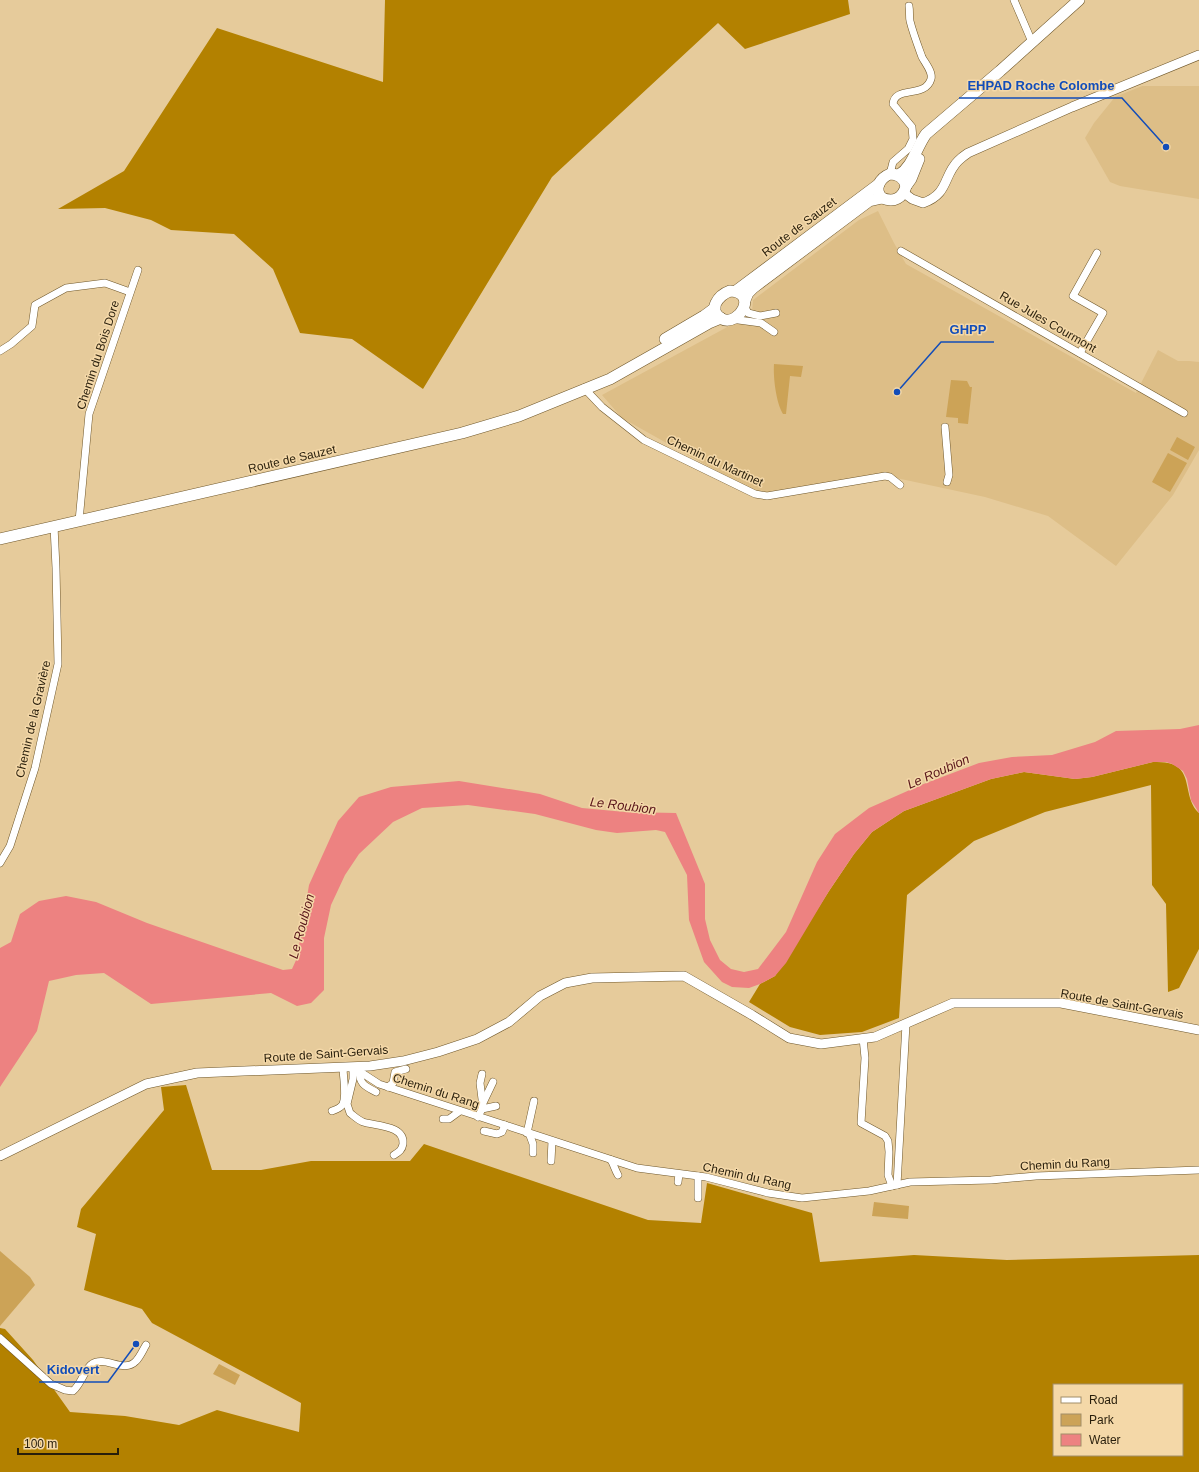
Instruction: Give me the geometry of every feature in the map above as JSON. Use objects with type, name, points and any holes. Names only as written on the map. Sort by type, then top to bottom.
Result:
[{"type":"main road","points":[[1000,71],[928,141],[911,179],[901,196],[892,200],[882,198],[878,192],[879,184],[883,178],[906,171],[926,134],[1000,71],[1079,0]]},
{"type":"main road","points":[[895,175],[905,182],[905,189]]},
{"type":"main road","name":"Route de Sauzet","points":[[736,291],[879,184]]},
{"type":"main road","name":"Route de Sauzet","points":[[745,304],[748,292],[753,288],[869,201],[882,198]]},
{"type":"main road","points":[[730,291],[736,291],[743,296],[745,304],[741,312],[726,319],[718,316],[715,308],[716,301],[720,296],[730,291]]},
{"type":"main road","name":"Route de Sauzet","points":[[0,539],[462,433],[519,416],[550,404],[584,388],[715,308]]},
{"type":"main road","name":"Route de Sauzet","points":[[584,388],[610,379],[705,325],[726,319]]},
{"type":"street","points":[[1014,0],[1032,42]]},
{"type":"street","points":[[895,175],[893,162],[908,149],[913,139],[912,127],[893,104],[895,97],[921,90],[931,80],[930,71],[922,56],[910,21],[910,6]]},
{"type":"street","points":[[905,189],[912,199],[923,203],[933,199],[942,189],[957,161],[968,153],[1064,110],[1199,55]]},
{"type":"street","name":"Rue Jules Courmont","points":[[901,251],[1184,413]]},
{"type":"street","points":[[1080,353],[1103,313],[1073,296],[1097,253]]},
{"type":"street","name":"Chemin du Bois Dore","points":[[78,521],[89,414],[138,270]]},
{"type":"street","points":[[0,351],[11,344],[32,326],[35,305],[66,288],[105,283],[130,292]]},
{"type":"street","points":[[745,304],[748,313],[760,316],[776,313]]},
{"type":"street","points":[[726,319],[761,323],[774,332]]},
{"type":"street","name":"Chemin du Martinet","points":[[584,388],[602,407],[644,440],[755,494],[767,496],[885,476],[890,477],[900,485]]},
{"type":"street","points":[[945,427],[949,475],[947,482]]},
{"type":"street","name":"Chemin de la Gravière","points":[[0,863],[10,846],[35,768],[58,664],[54,526]]},
{"type":"street","name":"Route de Saint-Gervais","points":[[0,1156],[146,1084],[197,1073],[353,1068],[403,1061],[438,1052],[477,1039],[509,1022],[540,996],[565,983],[592,978],[684,976],[752,1015],[788,1038],[821,1044],[875,1037],[953,1003],[1061,1004],[1199,1030]]},
{"type":"street","points":[[895,1186],[906,1024]]},
{"type":"street","points":[[863,1038],[865,1058],[861,1123],[885,1136],[888,1141],[888,1175],[895,1186]]},
{"type":"street","points":[[353,1068],[361,1083],[376,1092]]},
{"type":"street","points":[[332,1111],[340,1108],[342,1104],[353,1068]]},
{"type":"street","points":[[353,1068],[353,1079],[347,1104],[350,1114],[362,1121],[393,1129],[398,1132],[403,1138],[403,1145],[400,1152],[394,1155]]},
{"type":"street","name":"Chemin du Rang","points":[[353,1068],[379,1084],[637,1168],[698,1176],[768,1193],[802,1198],[869,1191],[910,1182],[991,1180],[1036,1176],[1199,1170]]},
{"type":"street","points":[[388,1087],[393,1083],[395,1072],[406,1069]]},
{"type":"street","points":[[482,1074],[480,1083],[482,1107]]},
{"type":"street","points":[[478,1117],[493,1082]]},
{"type":"street","points":[[533,1153],[533,1144],[528,1133],[534,1101]]},
{"type":"street","points":[[482,1107],[496,1106]]},
{"type":"street","points":[[443,1119],[449,1119],[460,1111]]},
{"type":"street","points":[[484,1131],[497,1134],[502,1132],[505,1126]]},
{"type":"street","points":[[551,1161],[552,1141]]},
{"type":"street","points":[[611,1160],[618,1175]]},
{"type":"street","points":[[678,1182],[679,1174]]},
{"type":"street","points":[[698,1176],[698,1198]]},
{"type":"street","points":[[0,1338],[50,1384],[72,1391],[78,1387],[87,1368],[92,1364],[102,1362],[120,1366],[130,1365],[135,1362],[146,1345]]},
{"type":"shaded area","points":[[385,0],[848,0],[850,14],[745,49],[718,23],[552,177],[423,389],[352,339],[300,333],[273,269],[234,234],[171,230],[151,220],[105,208],[58,209],[124,171],[217,28],[383,82]]},
{"type":"shaded area","points":[[1142,86],[1199,86],[1199,199],[1120,186],[1110,182],[1085,138],[1094,123],[1115,97]]},
{"type":"shaded area","points":[[878,211],[906,264],[1136,393],[1158,350],[1178,361],[1199,362],[1199,450],[1173,495],[1116,566],[1048,516],[985,497],[887,476],[761,496],[622,418],[602,395],[742,319],[752,312],[753,300],[859,220]]},
{"type":"shaded area","points":[[1153,762],[1167,763],[1177,766],[1186,780],[1193,805],[1199,813],[1199,949],[1179,988],[1168,992],[1166,904],[1152,885],[1151,785],[1045,812],[974,841],[907,895],[899,1018],[862,1032],[820,1035],[790,1027],[749,1002],[760,984],[775,976],[854,854],[872,832],[904,811],[991,779],[1024,772],[1075,779],[1092,777]]},
{"type":"shaded area","points":[[186,1085],[212,1170],[261,1170],[311,1161],[410,1161],[424,1144],[648,1220],[701,1223],[707,1183],[812,1213],[820,1262],[914,1255],[1007,1260],[1199,1255],[1199,1472],[0,1472],[0,1328],[5,1329],[33,1360],[70,1412],[125,1416],[179,1425],[217,1410],[299,1432],[301,1403],[152,1323],[142,1309],[84,1290],[96,1234],[77,1227],[81,1209],[164,1110],[161,1087]]},
{"type":"green space","points":[[774,364],[803,366],[801,377],[790,376],[786,414],[783,414],[777,397]]},
{"type":"green space","points":[[951,380],[967,381],[970,387],[972,387],[968,424],[958,423],[958,418],[946,417]]},
{"type":"green space","points":[[1177,437],[1195,447],[1188,460],[1170,450]]},
{"type":"green space","points":[[1168,453],[1187,463],[1170,492],[1152,482]]},
{"type":"green space","points":[[874,1202],[909,1206],[908,1219],[872,1216]]},
{"type":"green space","points":[[0,1251],[30,1277],[35,1285],[0,1326]]},
{"type":"green space","points":[[219,1364],[240,1375],[235,1385],[213,1374]]},
{"type":"water","points":[[1199,725],[1199,813],[1191,800],[1187,779],[1183,771],[1166,762],[1153,762],[1092,777],[1075,779],[1024,772],[991,779],[904,811],[872,832],[854,854],[829,891],[786,963],[775,976],[749,988],[732,987],[722,982],[704,962],[689,920],[687,875],[665,832],[656,830],[617,833],[596,830],[535,814],[468,805],[422,808],[393,822],[359,854],[345,875],[331,905],[324,938],[324,990],[311,1003],[297,1006],[271,993],[151,1004],[104,973],[76,975],[49,981],[37,1031],[0,1087],[0,948],[11,942],[20,914],[39,901],[66,896],[96,902],[147,923],[283,970],[292,969],[297,958],[309,885],[338,821],[359,797],[391,787],[459,781],[540,794],[582,808],[625,812],[676,813],[705,884],[705,919],[710,940],[720,960],[731,969],[744,972],[758,969],[786,932],[817,862],[835,834],[869,808],[921,785],[979,763],[1012,757],[1052,755],[1095,742],[1116,731],[1180,729]]},
{"type":"place","name":"EHPAD Roche Colombe","points":[[1166,147]]},
{"type":"place","name":"GHPP","points":[[897,392]]},
{"type":"place","name":"Kidovert","points":[[136,1344]]},
{"type":"water label","name":"Le Roubion","points":[[938,771]]},
{"type":"water label","name":"Le Roubion","points":[[623,805]]},
{"type":"water label","name":"Le Roubion","points":[[301,926]]}]
